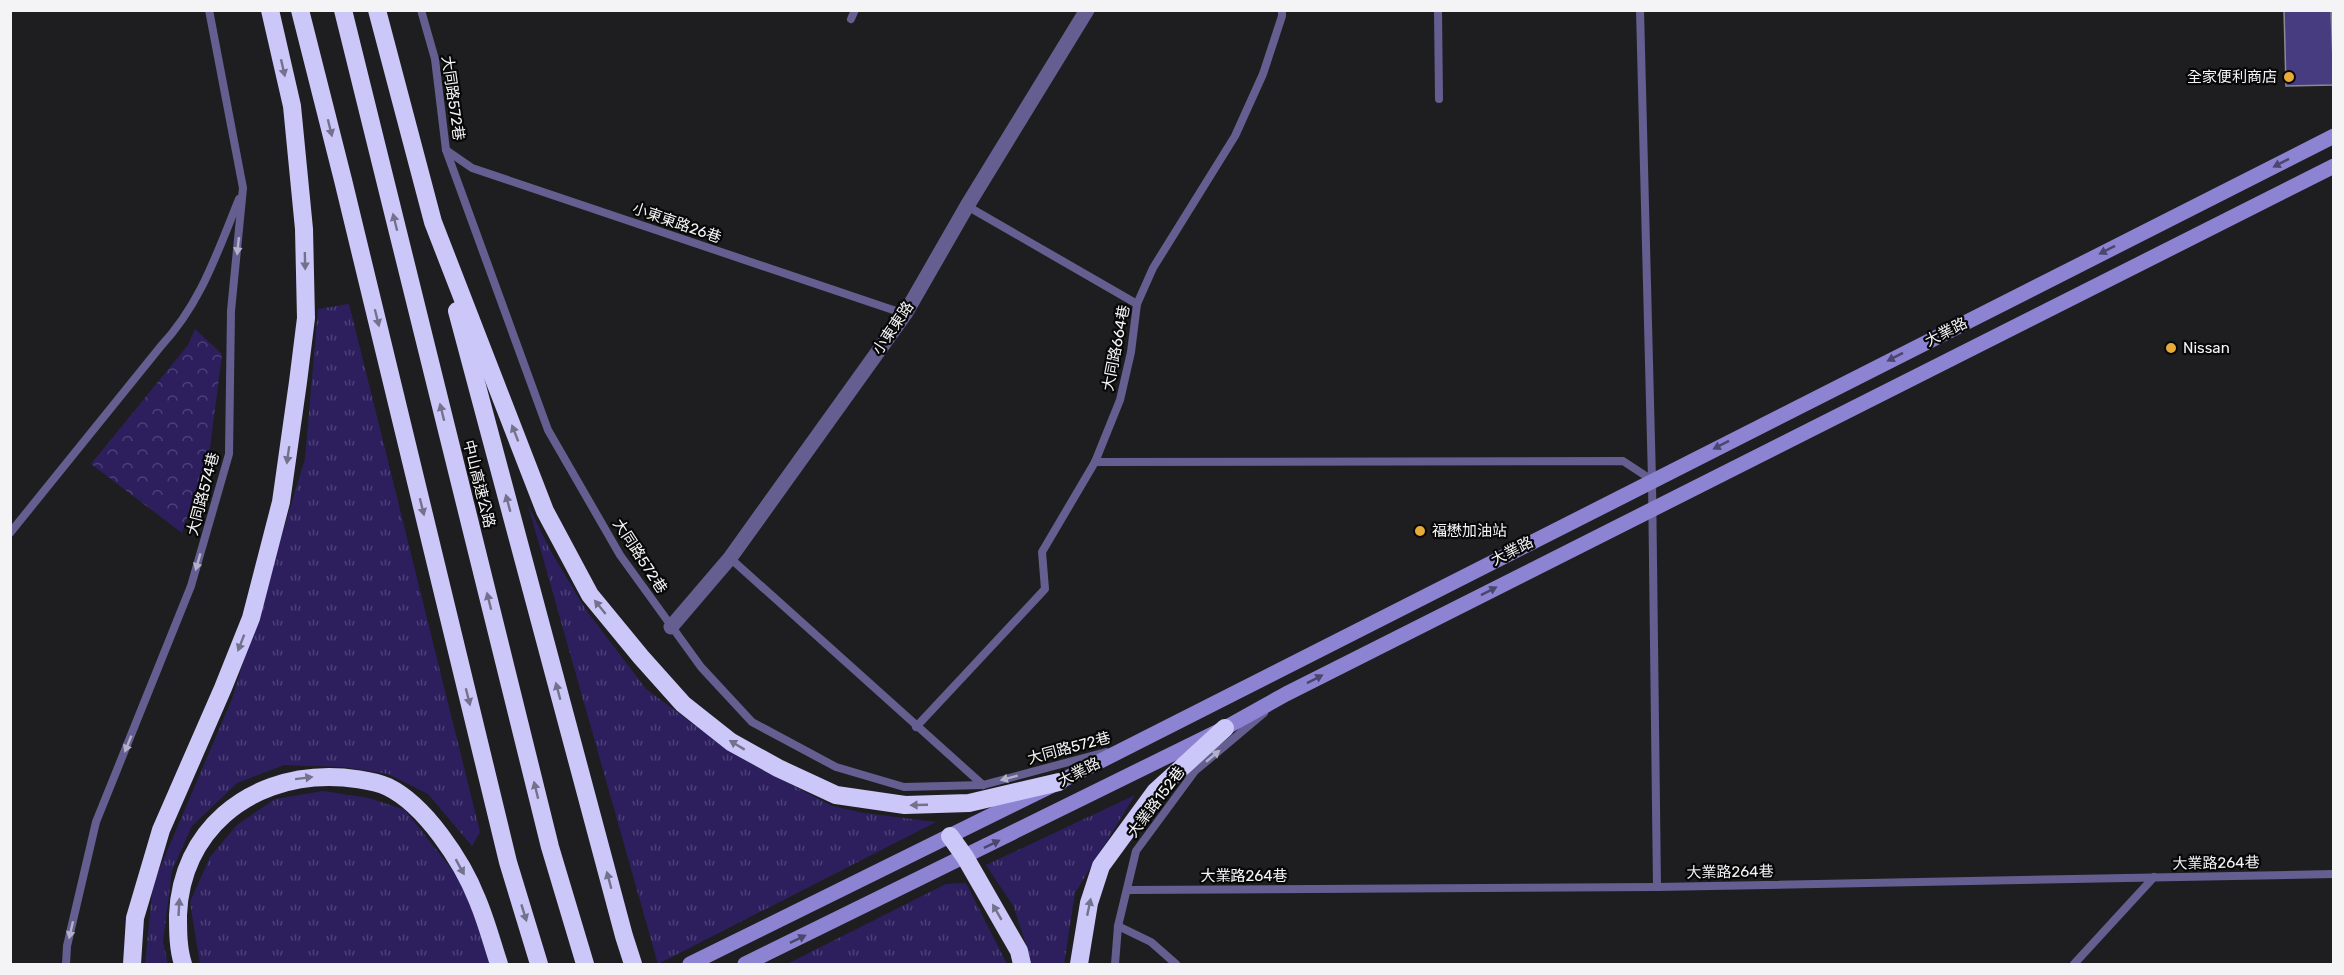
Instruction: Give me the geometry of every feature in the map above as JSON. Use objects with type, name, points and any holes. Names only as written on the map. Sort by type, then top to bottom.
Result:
[{"type":"highway","points":[[126,964],[135,918],[161,830],[251,618],[284,480],[306,318],[304,229],[292,106],[270,10]]},
{"type":"highway","points":[[300,10],[344,180],[508,862],[539,964]]},
{"type":"highway","name":"中山高速公路","points":[[343,10],[550,847],[585,964]]},
{"type":"highway","points":[[376,10],[633,964]]},
{"type":"highway","points":[[433,222],[545,511],[590,595],[683,704],[731,742],[778,768],[836,795],[905,805],[969,803],[1059,782]]},
{"type":"highway","points":[[1079,964],[1089,903],[1101,866],[1155,792],[1225,728]]},
{"type":"highway","points":[[183,964],[178,928],[179,898],[186,868],[204,839],[223,814],[239,801],[268,786],[304,777],[345,777],[387,786],[416,807],[450,849],[477,898],[497,961]]},
{"type":"highway","points":[[950,836],[965,857],[1019,951],[1022,964]]},
{"type":"highway","points":[[132,964],[135,918]]},
{"type":"main road","name":"大業路","points":[[690,964],[1059,782],[2334,136]]},
{"type":"main road","name":"大業路","points":[[745,964],[1225,728],[1286,694],[2334,166]]},
{"type":"main road","points":[[1821,395],[1831,418]]},
{"type":"street","name":"小東東路","points":[[671,627],[730,558],[904,314],[1087,10]]},
{"type":"lane","name":"大同路574巷","points":[[66,964],[67,946],[96,822],[191,586],[229,454],[231,311],[243,188],[209,10]]},
{"type":"lane","name":"大同路572巷","points":[[422,10],[435,59],[446,150],[548,430],[620,555],[701,667],[752,722],[836,767],[903,787],[982,785],[1127,747]]},
{"type":"lane","name":"大同路664巷","points":[[916,727],[1045,589],[1042,552],[1095,462],[1120,400],[1131,352],[1137,304],[1153,268],[1235,136],[1263,74],[1282,10]]},
{"type":"lane","points":[[1438,10],[1439,99]]},
{"type":"lane","points":[[1641,10],[1652,480],[1657,887]]},
{"type":"lane","name":"小東東路26巷","points":[[446,150],[471,168],[904,314]]},
{"type":"lane","points":[[10,534],[161,346],[180,326],[208,277],[243,188]]},
{"type":"lane","points":[[967,206],[1137,304]]},
{"type":"lane","points":[[1095,462],[1623,461],[1652,480]]},
{"type":"lane","points":[[730,558],[982,785]]},
{"type":"lane","name":"大業路152巷","points":[[1115,964],[1118,926],[1136,851],[1195,771],[1286,694]]},
{"type":"lane","name":"大業路264巷","points":[[1127,890],[1657,887],[2334,874]]},
{"type":"lane","points":[[2074,964],[2154,877]]},
{"type":"lane","points":[[1118,926],[1151,942],[1176,964]]},
{"type":"green space","points":[[349,304],[480,832],[472,846],[428,794],[388,774],[344,767],[284,765],[237,783],[192,826],[172,871],[163,942],[168,964],[145,964],[153,884],[232,699],[305,459],[318,309]]},
{"type":"green space","points":[[195,329],[222,354],[210,448],[182,533],[91,464],[188,345]]},
{"type":"green space","points":[[528,505],[550,550],[586,610],[646,689],[737,756],[832,806],[864,813],[936,822],[658,964]]},
{"type":"green space","points":[[323,791],[369,798],[405,810],[464,885],[494,964],[200,964],[190,902],[210,857],[237,825],[275,799]]},
{"type":"green space","points":[[1135,795],[1075,893],[1064,964],[1032,964],[1014,907],[986,865]]},
{"type":"green space","points":[[966,883],[1007,964],[787,964],[946,884]]},
{"type":"building","points":[[2284,10],[2331,10],[2334,85],[2286,86]]},
{"type":"place","name":"全家便利商店","points":[[2289,77]]},
{"type":"place","name":"Nissan","points":[[2171,348]]},
{"type":"place","name":"福懋加油站","points":[[1420,531]]}]
